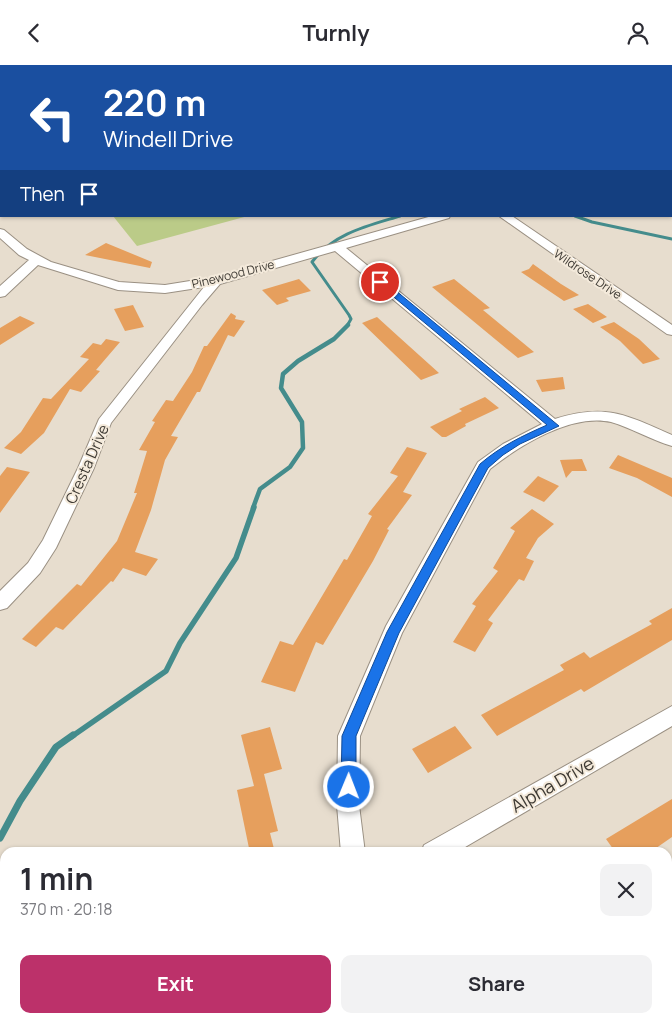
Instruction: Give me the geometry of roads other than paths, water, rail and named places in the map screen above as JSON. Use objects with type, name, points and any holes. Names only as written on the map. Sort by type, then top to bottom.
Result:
[{"type":"street","name":"Pinewood Drive","points":[[0,232],[12,244],[37,260],[83,277],[132,288],[165,289],[216,281],[441,217]]},
{"type":"street","name":"Wildrose Drive","points":[[505,217],[672,331]]},
{"type":"street","points":[[336,246],[554,426]]},
{"type":"street","points":[[0,293],[37,260]]},
{"type":"street","name":"Cresta Drive","points":[[0,603],[34,569],[50,543],[86,468],[104,422],[197,302],[216,281]]},
{"type":"street","points":[[353,847],[348,805],[349,736],[393,632],[484,466],[516,442],[576,418],[593,415],[634,424],[672,441]]},
{"type":"street","name":"Alpha Drive","points":[[442,847],[672,715]]},
{"type":"waterway","points":[[347,326],[351,319],[349,315],[312,262],[330,244],[341,237],[363,227],[397,217]]},
{"type":"waterway","points":[[578,217],[592,222],[672,239]]},
{"type":"waterway","points":[[253,508],[260,489],[290,467],[303,448],[302,422],[281,388],[283,374],[298,361],[334,339],[347,326]]},
{"type":"waterway","points":[[71,737],[166,671],[180,643],[236,558],[254,507]]},
{"type":"waterway","points":[[0,838],[20,801],[56,747],[73,735]]}]
